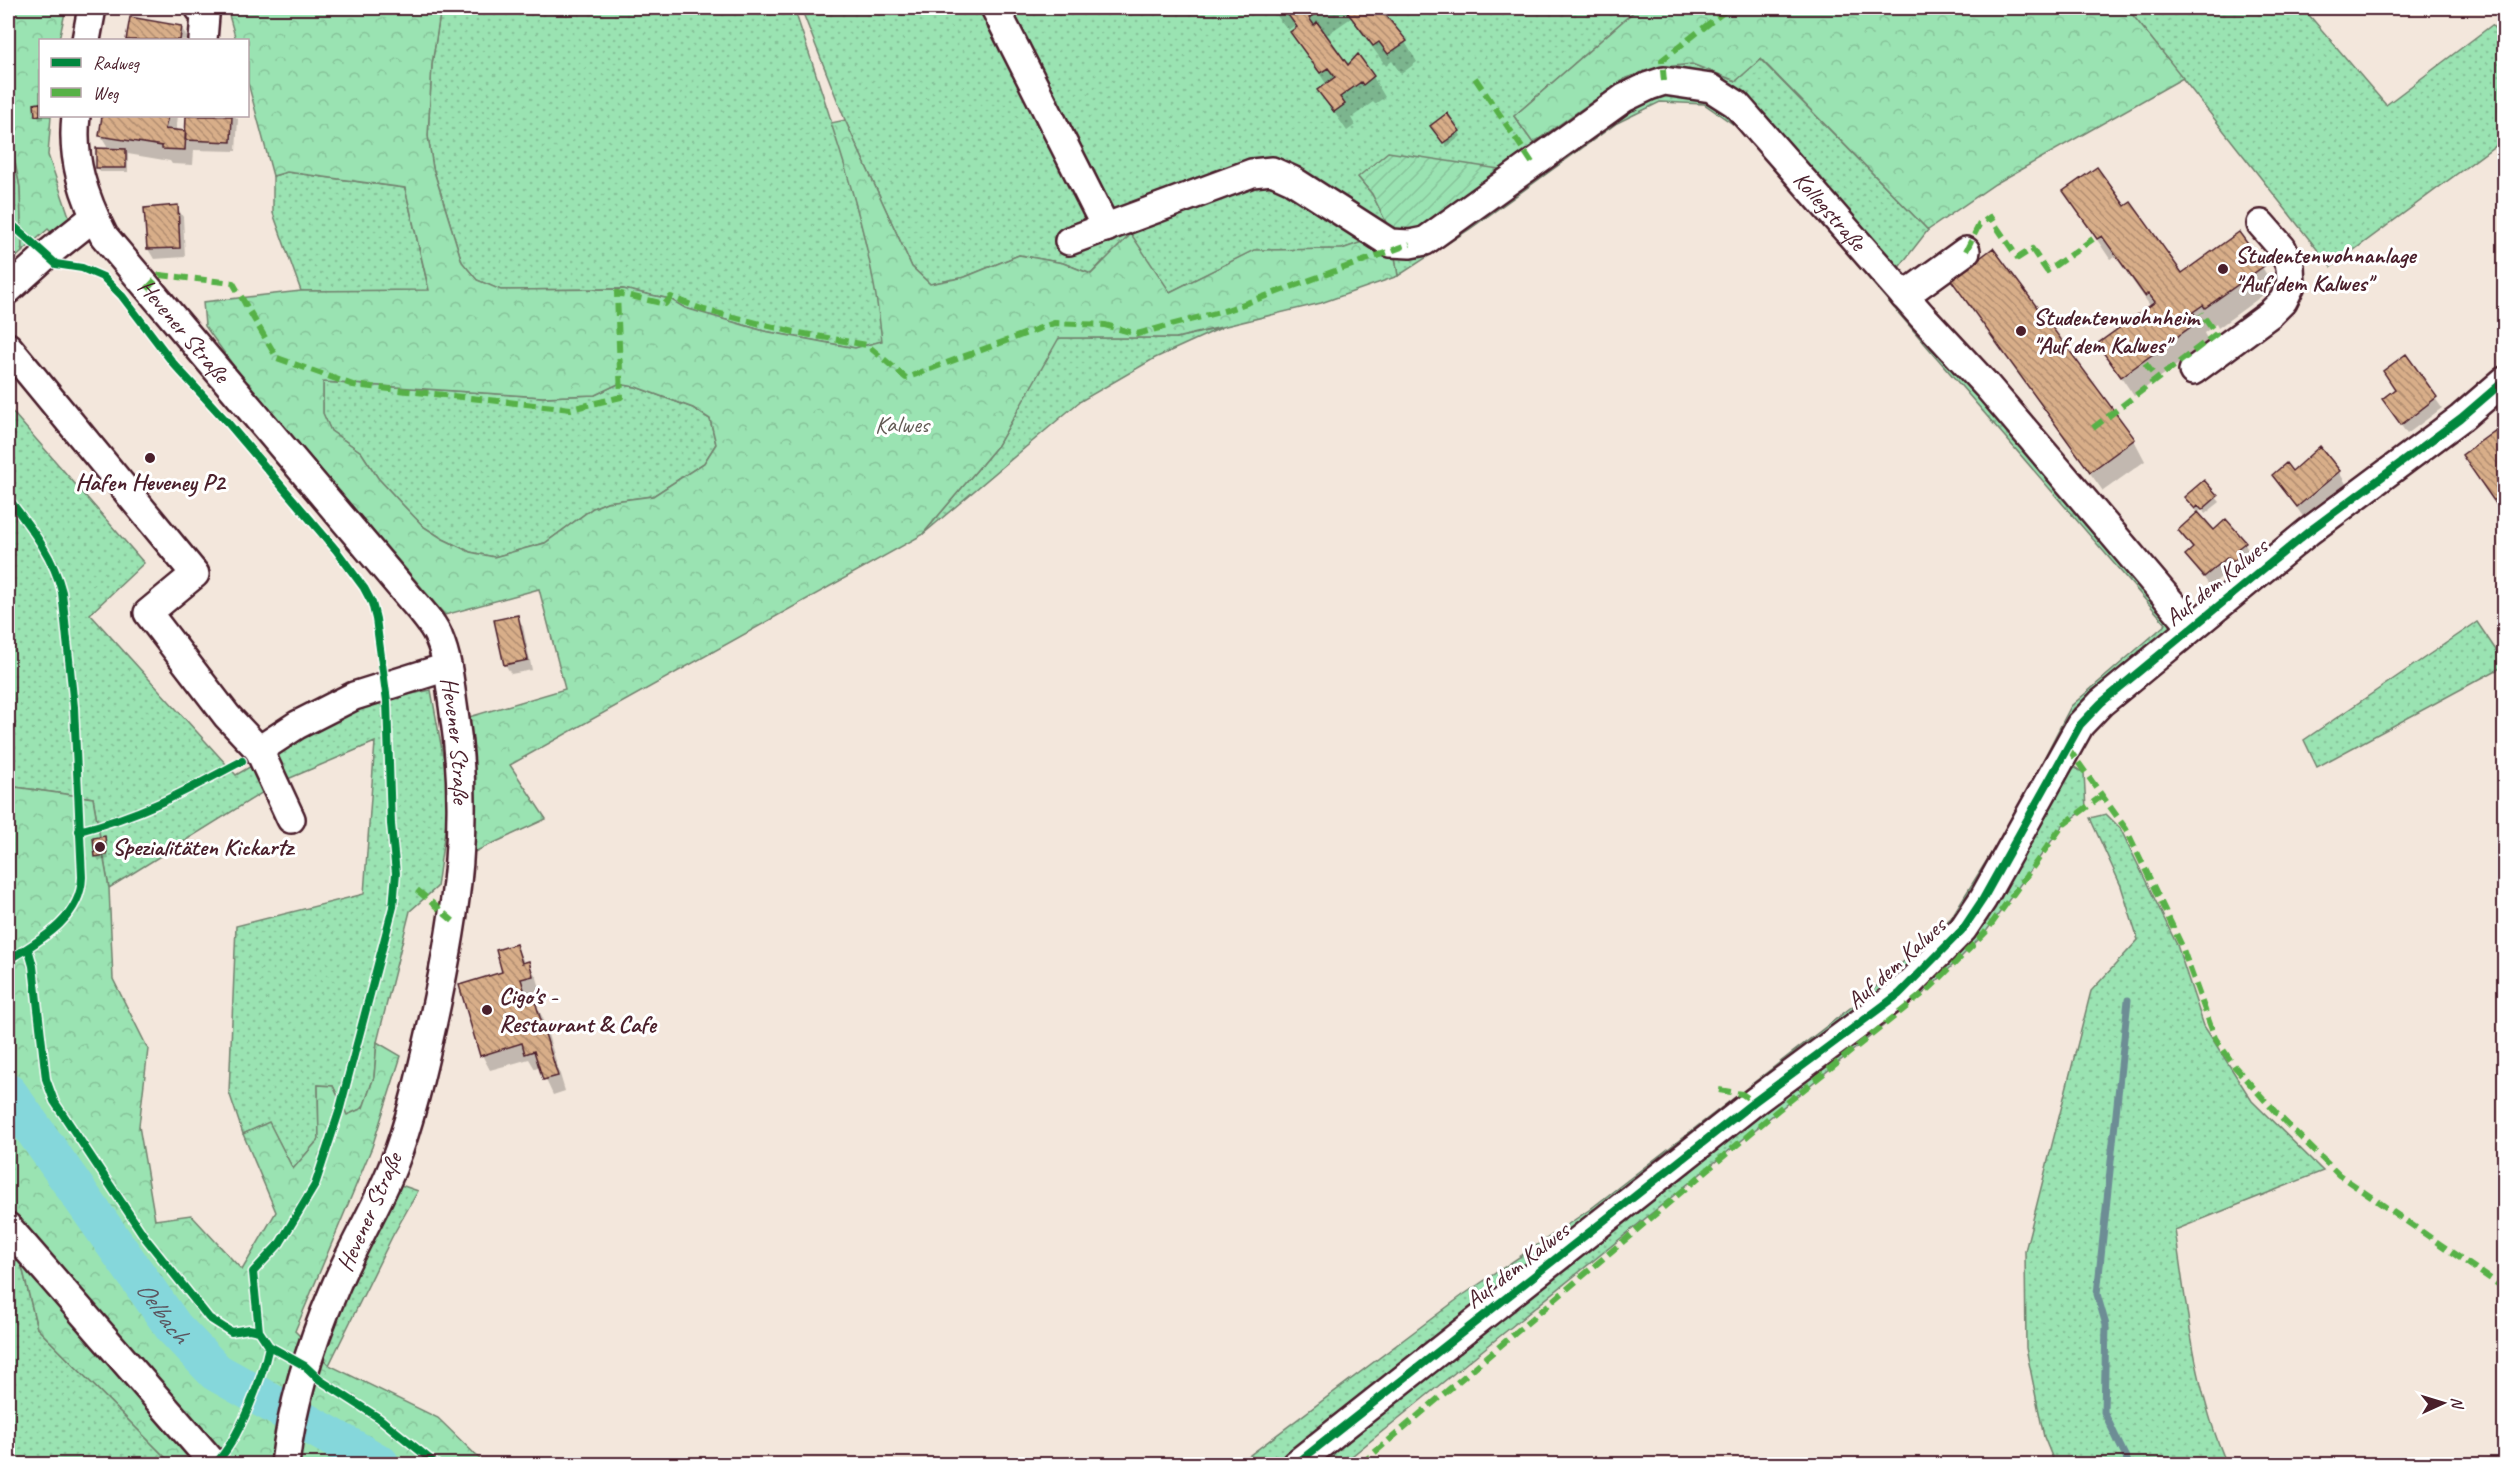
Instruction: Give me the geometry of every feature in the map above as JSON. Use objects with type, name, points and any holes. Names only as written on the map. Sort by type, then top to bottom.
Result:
[{"type":"street","points":[[86,39],[92,8]]},
{"type":"street","points":[[199,8],[205,15],[203,39]]},
{"type":"street","points":[[995,8],[1106,228],[1069,241]]},
{"type":"street","name":"Kollegstraße","points":[[1106,228],[1252,173],[1272,171],[1292,180],[1390,243],[1410,244],[1425,241],[1624,98],[1664,81],[1711,88],[1736,104],[1904,296],[1987,386],[2191,626]]},
{"type":"street","name":"Hevener Straße","points":[[76,117],[75,155],[87,203],[115,251],[410,598],[439,637],[447,667],[459,741],[463,827],[454,910],[437,1004],[418,1086],[393,1167],[334,1289],[299,1387],[285,1464]]},
{"type":"street","points":[[8,290],[94,217]]},
{"type":"street","points":[[2193,371],[2270,314],[2283,301],[2291,285],[2290,266],[2282,248],[2261,224]]},
{"type":"street","points":[[1904,296],[1966,251]]},
{"type":"street","points":[[8,346],[195,574],[148,613],[213,699],[258,750],[291,819]]},
{"type":"street","name":"Auf dem Kalwes","points":[[1296,1464],[1754,1102],[1899,994],[1963,929],[1983,899],[2080,725],[2101,703],[2191,626],[2308,532],[2461,418],[2505,381]]},
{"type":"street","points":[[258,750],[297,725],[354,696],[447,667]]},
{"type":"street","points":[[8,1227],[214,1464]]},
{"type":"green space","points":[[8,8],[66,8],[59,39],[39,39],[39,117],[51,117],[48,155],[71,222],[55,236],[48,229],[22,252],[20,187],[8,128]]},
{"type":"green space","name":"Kalwes","points":[[227,8],[441,8],[432,64],[428,136],[433,168],[462,262],[477,280],[501,290],[623,289],[670,299],[685,308],[764,331],[855,348],[882,341],[874,285],[862,231],[831,123],[845,120],[912,267],[930,284],[965,277],[1019,255],[1063,263],[1091,274],[1131,234],[1170,292],[1254,250],[1342,249],[1391,232],[1398,276],[1321,303],[1176,338],[1059,338],[998,445],[922,535],[510,765],[546,819],[472,853],[469,717],[565,689],[539,589],[445,615],[238,372],[205,326],[203,302],[301,291],[429,290],[405,188],[287,172],[273,176],[249,87],[249,39],[236,39]],"holes":[[[323,382],[543,397],[595,395],[618,384],[636,387],[693,408],[710,419],[716,444],[704,463],[653,496],[607,502],[593,508],[545,543],[494,557],[470,552],[424,527],[378,478],[361,452],[331,431],[323,413]]]},
{"type":"green space","points":[[441,8],[794,8],[835,131],[859,214],[877,298],[883,341],[855,348],[764,331],[684,308],[670,299],[623,289],[500,290],[477,280],[462,262],[433,168],[428,136],[432,64]]},
{"type":"green space","points":[[801,8],[1638,8],[1514,116],[1533,143],[1626,78],[1656,68],[1692,64],[1736,81],[1760,59],[1928,230],[1883,288],[2170,615],[2172,628],[2103,689],[2074,708],[2058,744],[1955,923],[1876,998],[1279,1464],[1238,1464],[1463,1295],[1589,1210],[1867,995],[1951,918],[2012,820],[2071,706],[2166,624],[1740,129],[1704,104],[1660,102],[1617,123],[1470,229],[1398,276],[1391,233],[1342,249],[1254,251],[1170,292],[1104,260],[1091,274],[1063,263],[1019,255],[965,277],[930,284],[912,267],[845,120]],"holes":[[[1358,177],[1418,229],[1391,232],[1372,194]]]},
{"type":"green space","points":[[1638,8],[2127,8],[2183,78],[1995,184],[1928,230],[1761,59],[1736,81],[1692,64],[1656,68],[1626,78],[1533,143],[1514,116]]},
{"type":"green space","points":[[2127,8],[2303,8],[2386,105],[2492,25],[2504,41],[2504,139],[2331,267]]},
{"type":"green space","points":[[8,128],[20,187],[22,252],[8,265]]},
{"type":"green space","points":[[1388,152],[1499,169],[1418,229],[1391,232],[1372,194],[1358,177]]},
{"type":"green space","points":[[287,172],[405,188],[429,291],[301,291],[273,213],[273,176]]},
{"type":"green space","points":[[1221,328],[1155,358],[1079,402],[922,535],[998,445],[1058,338],[1176,338]]},
{"type":"green space","points":[[323,382],[543,397],[595,395],[618,384],[636,387],[693,408],[710,419],[716,444],[704,463],[653,496],[607,502],[593,508],[545,543],[494,557],[470,552],[424,527],[378,478],[361,452],[331,431],[323,414]]},
{"type":"green space","points":[[8,407],[144,563],[90,614],[236,775],[354,706],[431,690],[450,794],[437,887],[410,911],[377,1042],[374,1077],[363,1108],[347,1115],[333,1086],[318,1085],[319,1139],[293,1169],[269,1123],[243,1134],[229,1092],[236,926],[364,894],[375,742],[276,784],[109,888],[93,798],[8,786]]},
{"type":"green space","points":[[2477,622],[2504,662],[2504,666],[2317,767],[2304,740]]},
{"type":"green space","points":[[2069,764],[2084,773],[2086,809],[2063,825],[1985,933],[1930,988],[1342,1464],[1309,1464],[1906,999]]},
{"type":"green space","points":[[8,786],[93,798],[109,888],[113,979],[148,1049],[139,1126],[155,1220],[191,1215],[242,1270],[276,1212],[243,1134],[269,1122],[293,1169],[319,1139],[318,1085],[333,1086],[347,1115],[363,1108],[374,1077],[377,1042],[401,1056],[372,1147],[295,1331],[329,1365],[438,1418],[485,1464],[172,1464],[37,1328],[8,1209]]},
{"type":"green space","points":[[2106,814],[2120,828],[2177,945],[2204,1026],[2252,1101],[2323,1171],[2175,1230],[2188,1319],[2200,1379],[2207,1408],[2227,1464],[2055,1464],[2044,1437],[2026,1348],[2025,1251],[2091,991],[2138,940],[2121,886],[2090,818]]},
{"type":"green space","points":[[395,1183],[418,1191],[392,1237],[329,1365],[319,1355]]},
{"type":"green space","points":[[8,1209],[37,1328],[172,1464],[8,1464]]},
{"type":"building","points":[[1283,8],[1324,8],[1309,18],[1314,25],[1317,22],[1348,65],[1358,54],[1374,76],[1363,85],[1361,82],[1340,97],[1345,104],[1334,112],[1317,90],[1335,77],[1328,68],[1320,73],[1290,32],[1297,27]]},
{"type":"building","points":[[1344,8],[1380,8],[1407,41],[1388,54],[1379,42],[1373,46]]},
{"type":"building","points":[[130,17],[182,26],[180,39],[126,39]]},
{"type":"building","points":[[39,103],[39,115],[35,116],[34,104]]},
{"type":"building","points":[[1447,113],[1460,131],[1443,143],[1430,126]]},
{"type":"building","points":[[102,117],[168,117],[165,129],[186,131],[185,150],[162,149],[162,146],[99,136]]},
{"type":"building","points":[[186,117],[232,117],[231,142],[185,140]]},
{"type":"building","points":[[96,148],[126,149],[126,168],[96,168]]},
{"type":"building","name":"Studentenwohnanlage \"Auf dem Kalwes\"","points":[[2097,167],[2125,206],[2131,202],[2182,273],[2239,232],[2264,266],[2205,308],[2203,305],[2193,312],[2199,321],[2121,377],[2097,344],[2155,302],[2148,293],[2145,296],[2102,236],[2097,239],[2063,191]]},
{"type":"building","points":[[178,205],[180,248],[147,249],[144,208]]},
{"type":"building","name":"Studentenwohnheim \"Auf dem Kalwes\"","points":[[1993,248],[2135,439],[2090,472],[1951,280]]},
{"type":"building","points":[[2406,354],[2437,397],[2401,425],[2382,399],[2395,389],[2383,371]]},
{"type":"building","points":[[2496,430],[2504,441],[2504,509],[2501,511],[2462,455]]},
{"type":"building","points":[[2320,446],[2340,471],[2297,507],[2272,475],[2286,463],[2292,471]]},
{"type":"building","points":[[2204,480],[2218,496],[2202,510],[2198,506],[2195,509],[2184,497]]},
{"type":"building","points":[[2198,512],[2214,530],[2226,519],[2246,542],[2236,550],[2240,555],[2233,562],[2228,557],[2204,577],[2185,555],[2193,548],[2178,530]]},
{"type":"building","points":[[518,615],[528,660],[504,665],[494,620]]},
{"type":"building","name":"Spezialitäten Kickartz","points":[[105,836],[107,855],[95,857],[93,838]]},
{"type":"building","points":[[516,944],[522,963],[529,961],[533,976],[521,979],[528,1003],[535,1001],[558,1076],[543,1080],[534,1051],[525,1054],[522,1043],[480,1056],[459,985],[502,972],[496,950]]},
{"type":"waterway","points":[[2128,1000],[2097,1294],[2106,1325],[2104,1412],[2129,1464]]},
{"type":"waterway","name":"Oelbach","points":[[8,1093],[174,1328],[216,1372],[380,1464]]},
{"type":"marked path","points":[[1664,81],[1662,60],[1729,8]]},
{"type":"marked path","points":[[1475,78],[1533,164]]},
{"type":"marked path","points":[[1966,251],[1979,225],[1990,217],[2018,258],[2032,249],[2047,271],[2093,239]]},
{"type":"marked path","points":[[147,289],[160,275],[233,283],[277,358],[353,385],[571,409],[621,397],[617,293],[665,304],[671,297],[704,310],[794,332],[867,345],[906,378],[1054,323],[1105,325],[1137,334],[1227,310],[1410,244]]},
{"type":"marked path","points":[[2093,428],[2216,334],[2201,313]]},
{"type":"marked path","points":[[2145,363],[2157,379]]},
{"type":"marked path","points":[[2068,748],[2126,829],[2181,944],[2215,1038],[2235,1067],[2278,1115],[2339,1175],[2504,1288]]},
{"type":"marked path","points":[[1361,1464],[1778,1110],[1930,988],[1985,933],[2063,825],[2103,795]]},
{"type":"marked path","points":[[417,890],[453,921]]},
{"type":"marked path","points":[[1719,1090],[1742,1094],[1754,1102]]},
{"type":"cycle path","points":[[8,221],[56,264],[82,268],[103,277],[122,296],[173,363],[228,423],[336,550],[364,588],[372,603],[376,619],[387,701],[391,824],[396,873],[393,907],[339,1112],[315,1185],[280,1243],[253,1272],[259,1331]]},
{"type":"cycle path","points":[[1296,1464],[1754,1102],[1899,994],[1963,929],[1983,899],[2080,725],[2101,703],[2308,532],[2461,418],[2504,381]]},
{"type":"cycle path","points":[[8,498],[47,554],[62,592],[74,707],[82,877],[80,892],[66,917],[45,936],[8,960]]},
{"type":"cycle path","points":[[79,831],[143,810],[242,761]]},
{"type":"cycle path","points":[[28,948],[33,966],[46,1079],[54,1101],[146,1239],[209,1318],[231,1332],[249,1329],[259,1331],[269,1346],[305,1366],[320,1380],[379,1418],[436,1464]]},
{"type":"cycle path","points":[[215,1464],[241,1425],[261,1375],[269,1346]]},
{"type":"place","name":"Studentenwohnanlage \"Auf dem Kalwes\"","points":[[2223,269]]},
{"type":"place","name":"Studentenwohnheim \"Auf dem Kalwes\"","points":[[2021,331]]},
{"type":"place","name":"Hafen Heveney P2","points":[[150,458]]},
{"type":"place","name":"Spezialitäten Kickartz","points":[[100,847]]},
{"type":"place","name":"Cigo's - Restaurant & Cafe","points":[[487,1010]]}]
